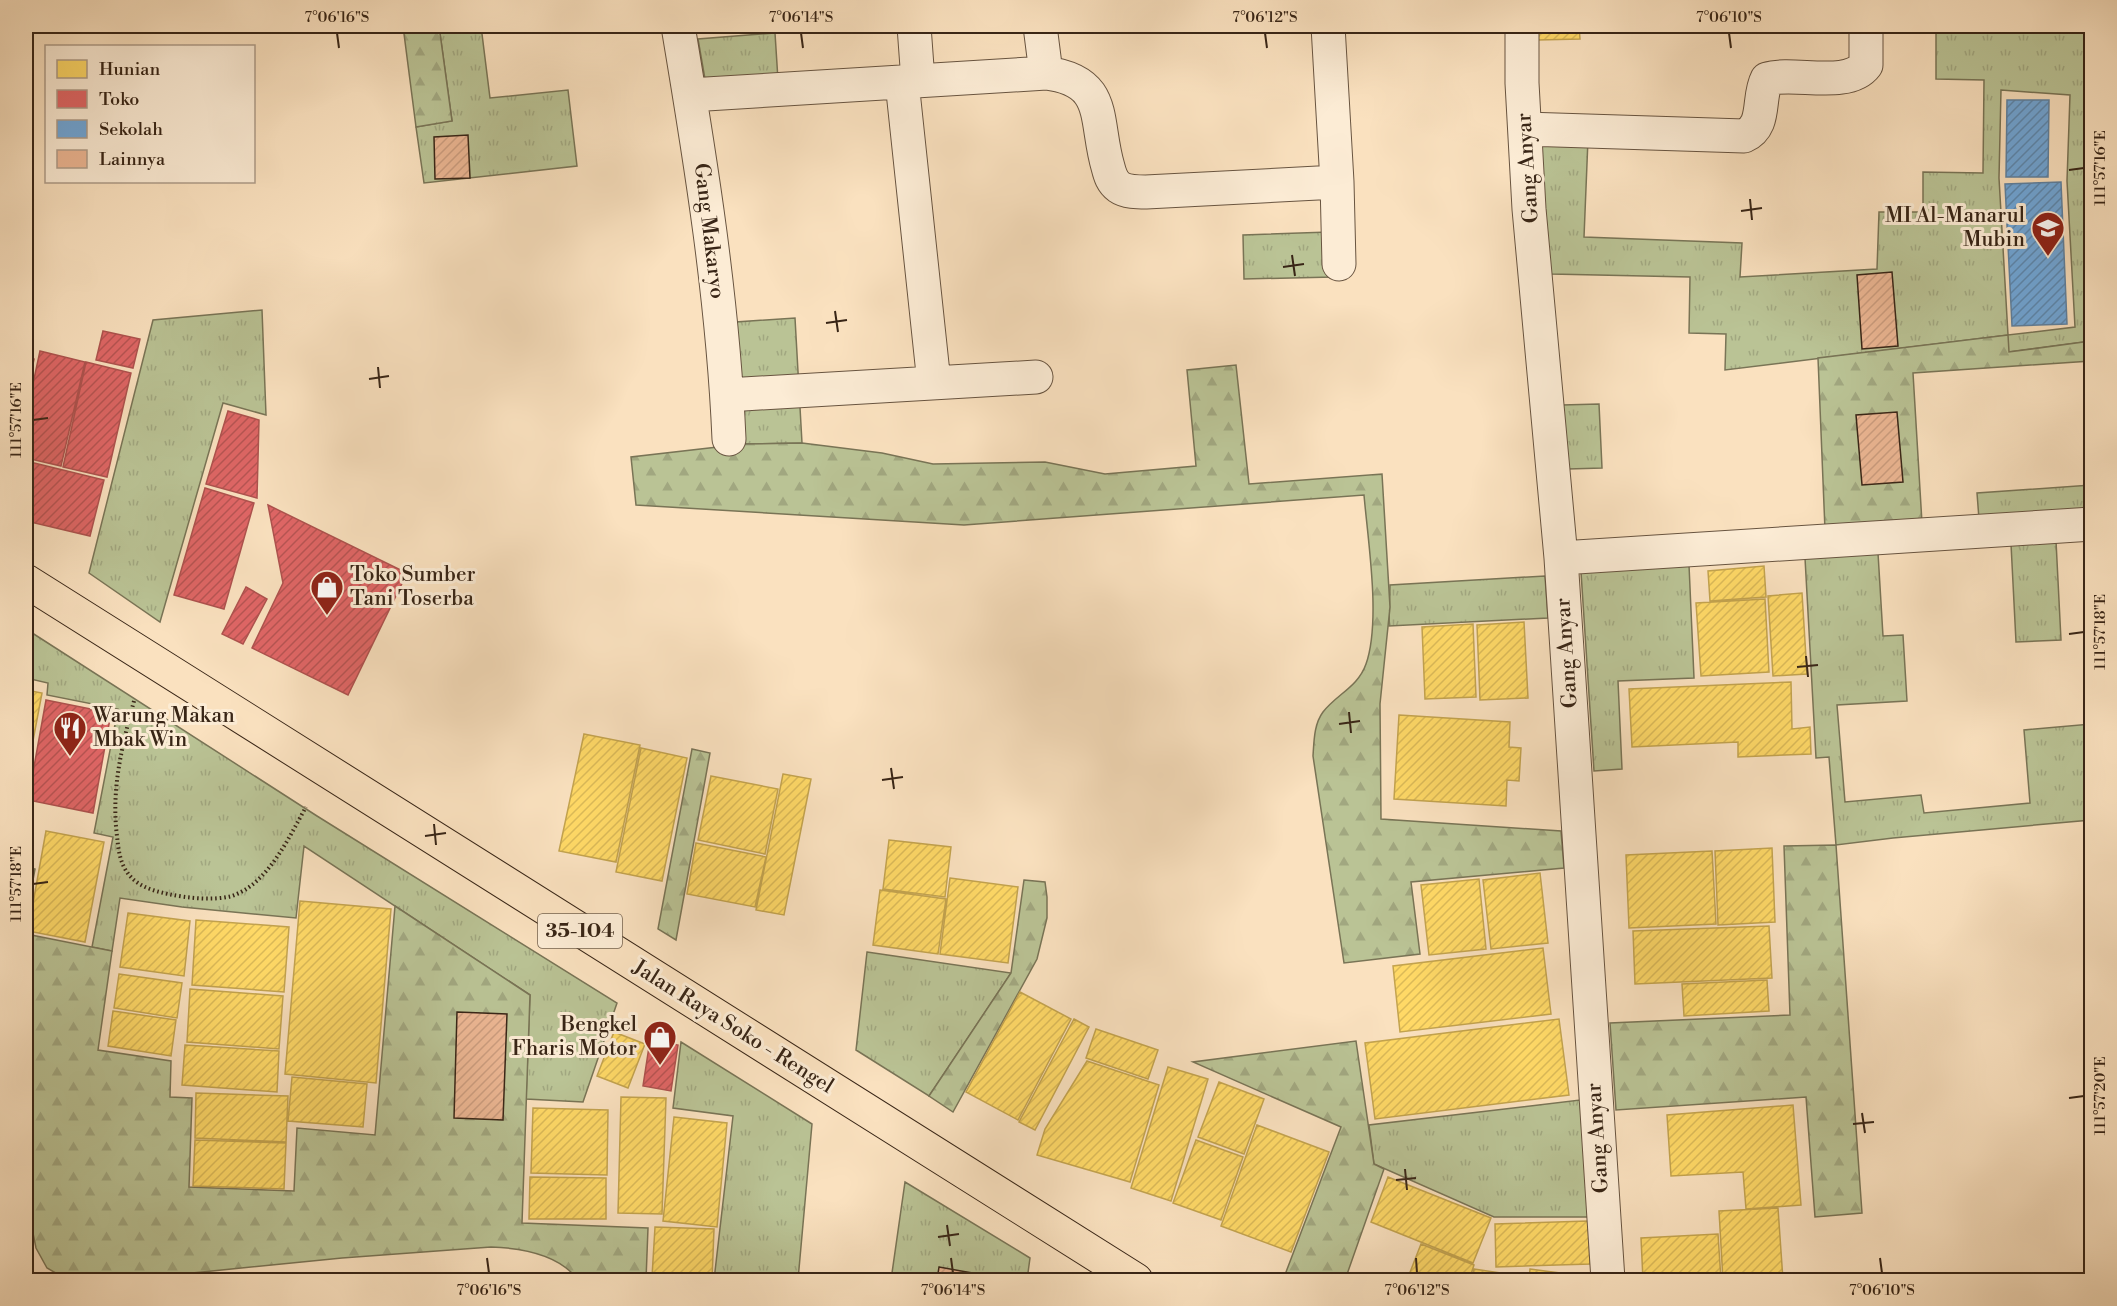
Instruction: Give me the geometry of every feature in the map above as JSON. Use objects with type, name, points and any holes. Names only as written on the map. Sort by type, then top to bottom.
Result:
[{"type":"main road","name":"Jalan Raya Soko - Rengel","points":[[26,581],[1136,1281]]},
{"type":"street","name":"Gang Makaryo","points":[[678,26],[713,242],[729,439]]},
{"type":"street","points":[[914,26],[910,81],[934,383]]},
{"type":"street","points":[[1040,26],[1046,74]]},
{"type":"street","points":[[1328,26],[1339,264]]},
{"type":"street","name":"Gang Anyar","points":[[1522,26],[1529,208],[1561,558],[1608,1281]]},
{"type":"street","points":[[1526,129],[1744,135],[1751,132],[1757,124],[1763,88],[1767,79],[1847,77],[1859,74],[1866,65],[1866,26]]},
{"type":"street","points":[[690,95],[1046,74],[1063,76],[1078,82],[1091,95],[1098,113],[1111,178],[1120,188],[1146,192],[1337,182]]},
{"type":"street","points":[[727,395],[1036,377]]},
{"type":"street","points":[[1561,558],[2091,525]]},
{"type":"path","points":[[145,656],[122,744],[115,799],[119,850],[123,866],[132,879],[142,886],[173,895],[214,898],[240,893],[268,868],[289,837],[327,771]]},
{"type":"green space","points":[[403,26],[439,26],[452,121],[416,127]]},
{"type":"green space","points":[[439,26],[481,26],[490,98],[568,90],[577,166],[424,183],[416,127],[452,121]]},
{"type":"green space","points":[[1936,26],[2091,29],[2092,192],[2088,193],[2092,240],[2091,341],[2008,352],[2007,335],[1725,370],[1726,334],[1689,333],[1690,277],[1551,274],[1539,136],[1588,139],[1584,237],[1742,243],[1740,277],[1877,269],[1879,212],[1923,212],[1923,172],[1983,173],[1984,80],[1936,79]],"holes":[[[2001,90],[2070,95],[2067,181],[2075,327],[2008,335],[1999,178]]]},
{"type":"green space","points":[[775,33],[778,80],[706,85],[698,39]]},
{"type":"green space","points":[[1329,232],[1333,277],[1244,279],[1243,235]]},
{"type":"green space","points":[[262,310],[266,415],[223,403],[160,622],[89,573],[153,320]]},
{"type":"green space","points":[[795,318],[802,443],[744,444],[736,322]]},
{"type":"green space","points":[[2008,335],[2009,352],[2091,341],[2091,361],[1913,373],[1922,523],[1825,530],[1818,358]]},
{"type":"green space","points":[[1236,365],[1249,484],[1382,474],[1390,607],[1380,704],[1381,819],[1561,831],[1564,868],[1411,882],[1420,954],[1344,963],[1313,756],[1315,733],[1320,717],[1358,679],[1366,664],[1370,646],[1373,604],[1364,495],[964,525],[636,505],[631,457],[744,444],[802,443],[882,453],[933,464],[1045,462],[1105,474],[1196,466],[1187,370]]},
{"type":"green space","points":[[1599,404],[1602,468],[1568,469],[1562,405]]},
{"type":"green space","points":[[2091,485],[2091,511],[1979,519],[1977,493]]},
{"type":"green space","points":[[2056,541],[2061,640],[2016,642],[2011,544]]},
{"type":"green space","points":[[1878,553],[1883,636],[1903,635],[1907,701],[1837,705],[1845,802],[1921,795],[1924,813],[2030,803],[2024,730],[2091,724],[2091,820],[1836,845],[1829,757],[1816,758],[1805,558]]},
{"type":"green space","points":[[1689,565],[1694,678],[1618,681],[1622,769],[1594,771],[1581,572]]},
{"type":"green space","points":[[1545,576],[1548,618],[1389,626],[1390,585]]},
{"type":"green space","points":[[26,629],[317,816],[617,1003],[583,1102],[526,1099],[530,995],[304,846],[296,918],[182,907],[120,898],[112,951],[92,947],[113,837],[94,833],[118,709],[47,695],[48,683],[26,678]]},
{"type":"green space","points":[[692,749],[710,753],[676,940],[658,929]]},
{"type":"green space","points":[[1836,845],[1862,1213],[1815,1217],[1806,1097],[1616,1110],[1610,1023],[1790,1015],[1784,846]]},
{"type":"green space","points":[[26,867],[35,869],[26,918]]},
{"type":"green space","points":[[1024,880],[1045,882],[1047,918],[1037,959],[953,1112],[929,1096],[1011,973]]},
{"type":"green space","points":[[395,906],[530,995],[522,1223],[648,1228],[646,1280],[578,1280],[570,1271],[550,1258],[527,1251],[491,1247],[342,1258],[122,1280],[86,1280],[61,1276],[47,1268],[36,1248],[26,1199],[26,934],[112,951],[98,1050],[171,1061],[170,1097],[192,1098],[189,1187],[294,1191],[297,1128],[375,1135]]},
{"type":"green space","points":[[867,952],[1011,973],[929,1096],[856,1050]]},
{"type":"green space","points":[[1356,1041],[1374,1164],[1384,1169],[1345,1280],[1283,1280],[1341,1127],[1193,1062]]},
{"type":"green space","points":[[681,1042],[812,1124],[798,1280],[714,1280],[733,1116],[673,1108]]},
{"type":"green space","points":[[1580,1100],[1588,1217],[1494,1217],[1374,1164],[1369,1125]]},
{"type":"green space","points":[[905,1182],[1030,1258],[1027,1280],[891,1280]]},
{"type":"building: Hunian","points":[[1538,26],[1579,26],[1580,39],[1538,40]]},
{"type":"building: Hunian","points":[[1764,566],[1766,597],[1710,601],[1708,571]]},
{"type":"building: Hunian","points":[[1802,593],[1807,674],[1773,676],[1768,596]]},
{"type":"building: Hunian","points":[[1765,599],[1769,672],[1701,676],[1696,603]]},
{"type":"building: Hunian","points":[[1524,622],[1528,698],[1480,700],[1477,625]]},
{"type":"building: Hunian","points":[[1473,624],[1476,697],[1425,699],[1422,627]]},
{"type":"building: Hunian","points":[[1791,682],[1792,729],[1810,727],[1811,754],[1738,757],[1738,742],[1632,747],[1629,689]]},
{"type":"building: Hunian","points":[[26,690],[42,693],[26,778]]},
{"type":"building: Hunian","points":[[1399,715],[1510,722],[1509,747],[1521,748],[1519,781],[1507,780],[1506,806],[1394,799]]},
{"type":"building: Hunian","points":[[584,734],[640,745],[616,862],[559,851]]},
{"type":"building: Hunian","points":[[641,748],[687,758],[662,881],[616,872]]},
{"type":"building: Hunian","points":[[783,774],[811,779],[784,915],[756,910]]},
{"type":"building: Hunian","points":[[711,776],[778,789],[765,854],[698,840]]},
{"type":"building: Hunian","points":[[46,831],[104,842],[85,942],[28,931]]},
{"type":"building: Hunian","points":[[889,840],[951,847],[945,897],[883,889]]},
{"type":"building: Hunian","points":[[696,843],[766,857],[755,907],[687,894]]},
{"type":"building: Hunian","points":[[1772,848],[1775,922],[1718,925],[1715,851]]},
{"type":"building: Hunian","points":[[1712,851],[1716,924],[1629,928],[1626,855]]},
{"type":"building: Hunian","points":[[1540,873],[1548,943],[1491,949],[1483,880]]},
{"type":"building: Hunian","points":[[950,878],[1018,887],[1008,963],[940,954]]},
{"type":"building: Hunian","points":[[1479,879],[1486,949],[1429,955],[1421,885]]},
{"type":"building: Hunian","points":[[880,890],[946,899],[938,954],[873,945]]},
{"type":"building: Hunian","points":[[300,901],[391,909],[376,1083],[285,1074]]},
{"type":"building: Hunian","points":[[128,913],[190,921],[184,976],[120,967]]},
{"type":"building: Hunian","points":[[196,920],[289,927],[284,992],[192,985]]},
{"type":"building: Hunian","points":[[1769,926],[1772,978],[1635,984],[1633,931]]},
{"type":"building: Hunian","points":[[1543,948],[1551,1014],[1400,1032],[1393,966]]},
{"type":"building: Hunian","points":[[119,974],[182,983],[177,1018],[114,1008]]},
{"type":"building: Hunian","points":[[1767,980],[1769,1011],[1684,1016],[1682,984]]},
{"type":"building: Hunian","points":[[190,989],[283,996],[279,1049],[187,1042]]},
{"type":"building: Hunian","points":[[1020,992],[1071,1019],[1018,1120],[966,1092]]},
{"type":"building: Hunian","points":[[113,1011],[176,1020],[171,1056],[108,1046]]},
{"type":"building: Hunian","points":[[1074,1019],[1089,1027],[1035,1130],[1019,1122]]},
{"type":"building: Hunian","points":[[1559,1019],[1569,1095],[1375,1119],[1365,1043]]},
{"type":"building: Hunian","points":[[1096,1029],[1158,1050],[1148,1079],[1086,1058]]},
{"type":"building: Hunian","points":[[614,1032],[645,1044],[628,1088],[597,1076]]},
{"type":"building: Hunian","points":[[185,1045],[279,1051],[277,1092],[182,1085]]},
{"type":"building: Hunian","points":[[1087,1061],[1159,1085],[1130,1182],[1037,1155],[1045,1129]]},
{"type":"building: Hunian","points":[[1168,1067],[1208,1079],[1171,1201],[1131,1188]]},
{"type":"building: Hunian","points":[[292,1077],[367,1084],[363,1127],[288,1121]]},
{"type":"building: Hunian","points":[[1219,1082],[1264,1099],[1244,1154],[1198,1137]]},
{"type":"building: Hunian","points":[[196,1093],[288,1096],[286,1142],[195,1138]]},
{"type":"building: Hunian","points":[[621,1097],[666,1098],[662,1214],[618,1213]]},
{"type":"building: Hunian","points":[[1793,1105],[1801,1205],[1746,1209],[1743,1172],[1671,1176],[1667,1115]]},
{"type":"building: Hunian","points":[[533,1108],[608,1110],[607,1175],[531,1173]]},
{"type":"building: Hunian","points":[[674,1117],[727,1123],[717,1227],[663,1221]]},
{"type":"building: Hunian","points":[[1257,1125],[1329,1152],[1291,1252],[1221,1226]]},
{"type":"building: Hunian","points":[[195,1140],[286,1143],[284,1189],[193,1186]]},
{"type":"building: Hunian","points":[[1196,1140],[1243,1157],[1221,1220],[1173,1203]]},
{"type":"building: Hunian","points":[[530,1177],[606,1178],[606,1219],[529,1219]]},
{"type":"building: Hunian","points":[[1388,1177],[1491,1218],[1473,1263],[1371,1222]]},
{"type":"building: Hunian","points":[[1778,1208],[1783,1280],[1723,1280],[1719,1211]]},
{"type":"building: Hunian","points":[[1588,1221],[1590,1264],[1496,1267],[1495,1224]]},
{"type":"building: Hunian","points":[[655,1227],[714,1229],[712,1280],[652,1277]]},
{"type":"building: Hunian","points":[[1718,1234],[1721,1280],[1643,1280],[1641,1238]]},
{"type":"building: Hunian","points":[[1421,1244],[1474,1265],[1469,1280],[1407,1280]]},
{"type":"building: Hunian","points":[[1474,1269],[1527,1277],[1526,1280],[1472,1280]]},
{"type":"building: Hunian","points":[[1530,1269],[1590,1277],[1590,1280],[1529,1280]]},
{"type":"building: Toko","points":[[103,331],[140,339],[133,368],[96,360]]},
{"type":"building: Toko","points":[[40,351],[85,362],[61,466],[26,458],[26,416]]},
{"type":"building: Toko","points":[[26,357],[34,359],[26,399]]},
{"type":"building: Toko","points":[[86,362],[131,373],[107,477],[63,467]]},
{"type":"building: Toko","points":[[228,411],[259,420],[257,498],[206,484]]},
{"type":"building: Toko","points":[[26,461],[104,480],[90,536],[26,521]]},
{"type":"building: Toko","points":[[205,488],[254,503],[224,609],[174,595]]},
{"type":"building: Toko","name":"Toko Sumber Tani Toserba","points":[[268,505],[407,573],[348,695],[252,648],[283,583]]},
{"type":"building: Toko","points":[[246,587],[267,599],[243,644],[222,634]]},
{"type":"building: Toko","name":"Warung Makan Mbak Win","points":[[46,700],[111,713],[93,813],[28,800]]},
{"type":"building: Toko","name":"Bengkel Fharis Motor","points":[[650,1040],[678,1045],[671,1091],[643,1086]]},
{"type":"building: Sekolah","points":[[2007,100],[2049,100],[2048,177],[2006,177]]},
{"type":"building: Sekolah","points":[[2061,182],[2067,324],[2012,326],[2005,184]]},
{"type":"building: Lainnya","points":[[468,135],[470,178],[435,179],[434,137]]},
{"type":"building: Lainnya","points":[[1892,272],[1898,346],[1862,349],[1857,275]]},
{"type":"building: Lainnya","points":[[1897,412],[1903,482],[1862,485],[1856,415]]},
{"type":"building: Lainnya","points":[[457,1012],[507,1014],[503,1120],[454,1118]]},
{"type":"building: Lainnya","points":[[939,1267],[989,1276],[989,1280],[937,1280]]},
{"type":"place","name":"MI Al-Manarul Mubin","points":[[2048,257]]},
{"type":"place","name":"Toko Sumber Tani Toserba","points":[[327,616]]},
{"type":"place","name":"Warung Makan Mbak Win","points":[[70,757]]},
{"type":"place","name":"Bengkel Fharis Motor","points":[[660,1066]]}]
